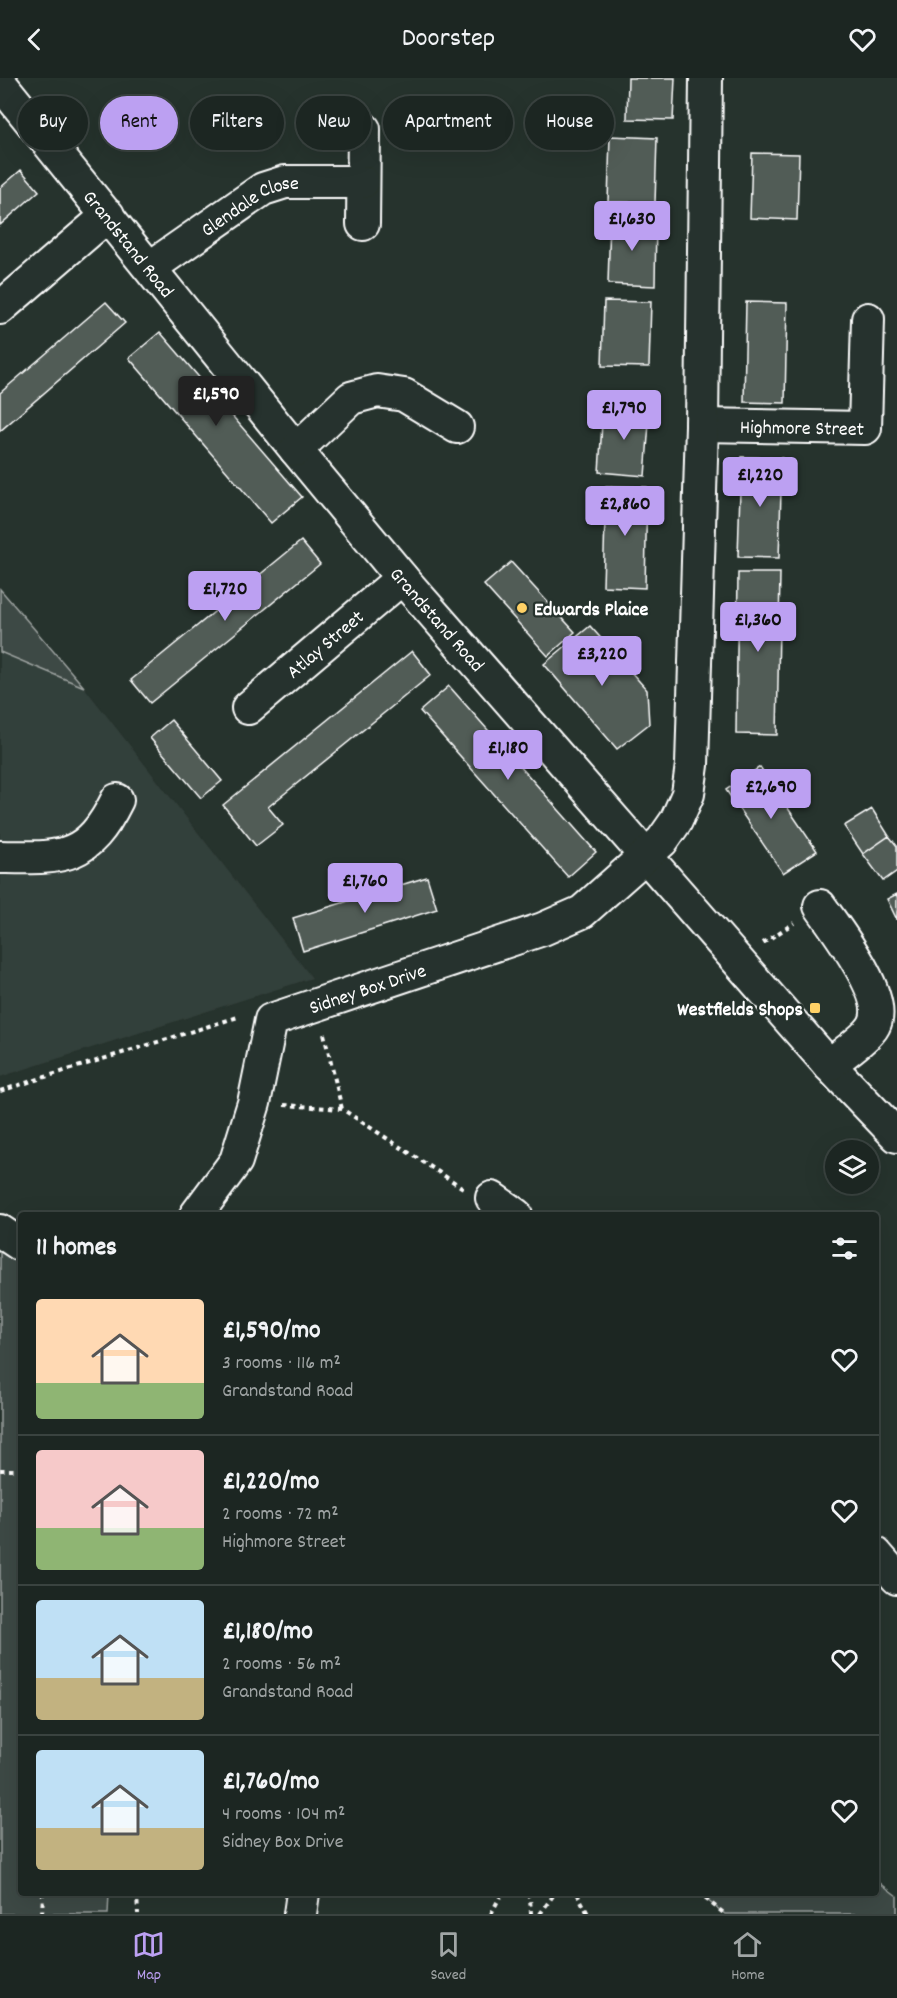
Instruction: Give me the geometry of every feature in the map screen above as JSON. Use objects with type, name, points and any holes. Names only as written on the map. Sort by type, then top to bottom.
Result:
[{"type":"street","points":[[646,856],[662,841],[676,821],[688,794],[692,765],[702,425],[706,78]]},
{"type":"street","name":"Grandstand Road","points":[[0,83],[402,578],[829,1065],[897,1136]]},
{"type":"street","points":[[363,224],[364,150]]},
{"type":"street","name":"Glendale Close","points":[[151,267],[263,189],[285,182],[363,182]]},
{"type":"street","points":[[0,308],[108,215]]},
{"type":"street","name":"Highmore Street","points":[[702,425],[865,428],[868,319]]},
{"type":"street","points":[[296,450],[351,398],[377,391],[404,395],[457,427]]},
{"type":"street","name":"Atlay Street","points":[[248,708],[402,578]]},
{"type":"street","points":[[0,857],[50,857],[82,848],[109,817],[117,800]]},
{"type":"street","name":"Sidney Box Drive","points":[[271,1020],[543,928],[582,912],[646,856]]},
{"type":"street","points":[[820,906],[862,967],[877,1004],[874,1024],[829,1065]]},
{"type":"street","points":[[198,1212],[236,1161],[254,1104],[271,1020]]},
{"type":"street","points":[[0,1231],[18,1243]]},
{"type":"street","points":[[879,1557],[897,1578]]},
{"type":"street","points":[[300,1914],[303,1896]]},
{"type":"path","points":[[737,960],[820,906]]},
{"type":"path","points":[[317,1005],[342,1109]]},
{"type":"path","points":[[0,1091],[247,1014],[271,1020]]},
{"type":"path","points":[[254,1104],[342,1109],[459,1187],[504,1206]]},
{"type":"path","points":[[0,1470],[18,1470]]},
{"type":"path","points":[[42,1914],[43,1896]]},
{"type":"path","points":[[137,1896],[138,1914]]},
{"type":"path","points":[[491,1914],[500,1896]]},
{"type":"path","points":[[529,1896],[531,1914]]},
{"type":"path","points":[[540,1914],[553,1896]]},
{"type":"path","points":[[579,1896],[588,1914]]},
{"type":"path","points":[[702,1896],[725,1914]]},
{"type":"shaded area","points":[[0,589],[84,687],[0,652]]},
{"type":"shaded area","points":[[0,652],[84,687],[312,978],[0,1077]]},
{"type":"shaded area","points":[[0,1250],[18,1264],[18,1896],[109,1896],[108,1914],[0,1914]]},
{"type":"shaded area","points":[[879,1882],[897,1896],[897,1914],[725,1914],[702,1896],[879,1896]]},
{"type":"building","points":[[628,78],[675,78],[673,120],[627,119]]},
{"type":"building","points":[[614,136],[657,138],[655,203],[608,202],[610,150],[614,150]]},
{"type":"building","points":[[752,153],[799,154],[797,220],[750,218]]},
{"type":"building","points":[[21,170],[39,191],[0,225],[0,188]]},
{"type":"building","points":[[610,219],[656,220],[655,286],[608,284]]},
{"type":"building","points":[[604,301],[651,302],[649,367],[602,366]]},
{"type":"building","points":[[106,302],[125,323],[0,431],[0,393]]},
{"type":"building","points":[[746,302],[787,303],[785,403],[744,402]]},
{"type":"building","points":[[160,332],[302,497],[271,523],[129,358]]},
{"type":"building","points":[[603,407],[650,410],[645,476],[599,472]]},
{"type":"building","points":[[741,457],[782,458],[779,558],[738,557]]},
{"type":"building","points":[[606,486],[647,487],[645,588],[603,586]]},
{"type":"building","points":[[301,541],[320,564],[150,703],[131,680]]},
{"type":"building","points":[[511,562],[575,632],[548,656],[484,585]]},
{"type":"building","points":[[738,573],[780,573],[777,735],[736,734]]},
{"type":"building","points":[[590,626],[647,690],[649,724],[617,749],[544,664]]},
{"type":"building","points":[[412,651],[431,675],[268,807],[283,825],[256,846],[223,805]]},
{"type":"building","points":[[449,686],[596,852],[568,877],[420,711]]},
{"type":"building","points":[[171,720],[222,781],[201,798],[150,738]]},
{"type":"building","points":[[760,767],[817,851],[783,873],[726,790]]},
{"type":"building","points":[[872,809],[889,836],[863,854],[844,826]]},
{"type":"building","points":[[889,836],[897,846],[897,871],[883,881],[863,854]]},
{"type":"building","points":[[427,877],[437,909],[303,951],[293,918]]},
{"type":"building","points":[[897,894],[897,920],[887,899]]},
{"type":"place","name":"Edwards Plaice","points":[[522,608]]},
{"type":"place","name":"Westfields Shops","points":[[815,1008]]}]
